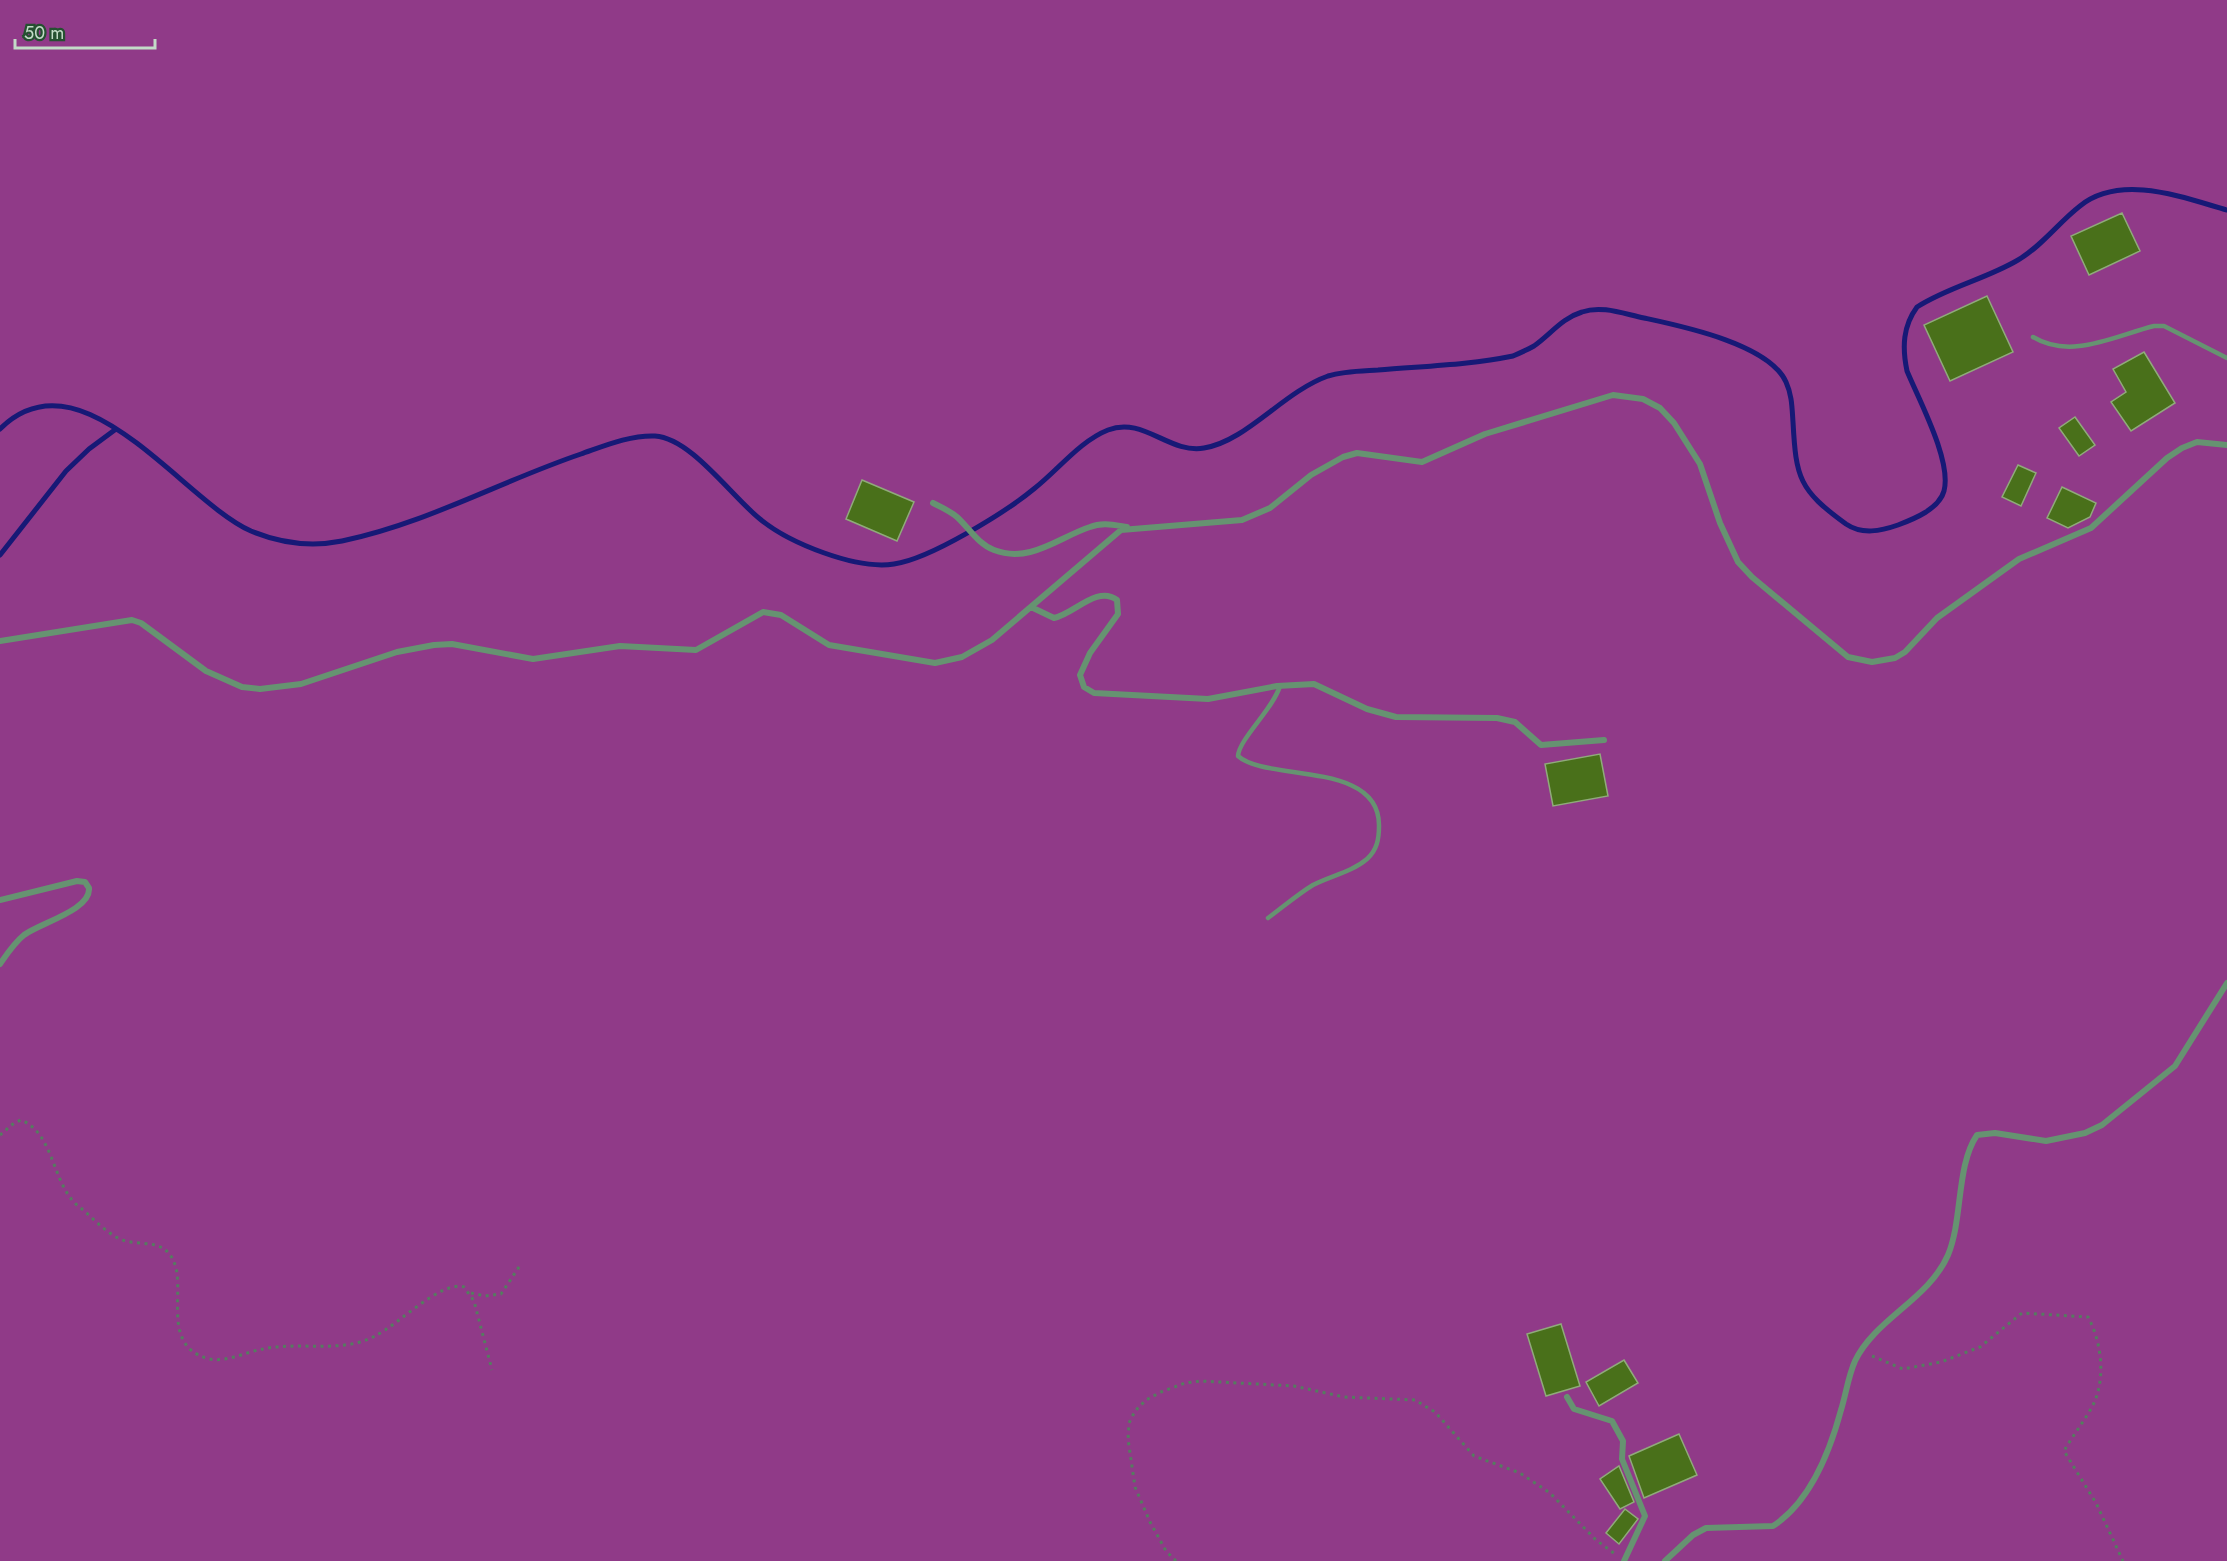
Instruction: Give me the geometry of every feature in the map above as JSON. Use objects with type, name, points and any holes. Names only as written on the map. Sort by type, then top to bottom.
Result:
[{"type":"street","points":[[0,641],[132,620],[156,633],[224,681],[260,689],[301,684],[397,652],[434,645],[452,644],[533,659],[620,646],[696,650],[764,612],[781,615],[829,645],[935,663],[962,657],[979,649],[1121,530],[1242,520],[1270,508],[1311,475],[1343,457],[1357,453],[1422,462],[1485,434],[1613,395],[1630,396],[1652,404],[1674,423],[1701,464],[1730,546],[1752,577],[1848,657],[1860,661],[1886,662],[1905,652],[1937,618],[2019,559],[2091,528],[2167,458],[2182,448],[2197,442],[2227,445]]},
{"type":"street","points":[[933,503],[956,516],[980,542],[995,550],[1015,554],[1039,551],[1091,526],[1106,524],[1130,528]]},
{"type":"street","points":[[1031,607],[1054,618],[1098,596],[1112,596],[1117,600],[1118,614],[1090,653],[1080,675],[1084,687],[1094,693],[1208,699],[1280,686],[1314,684],[1324,686],[1367,709],[1396,717],[1413,720],[1497,718],[1515,722],[1541,745],[1604,740]]},
{"type":"street","points":[[0,900],[77,881],[85,882],[89,888],[86,900],[76,908],[25,935],[0,964]]},
{"type":"street","points":[[1665,1561],[1693,1535],[1706,1528],[1773,1526],[1782,1521],[1795,1505],[1823,1463],[1842,1409],[1848,1380],[1861,1352],[1943,1266],[1955,1235],[1969,1152],[1977,1135],[1995,1133],[2046,1141],[2085,1133],[2102,1125],[2175,1066],[2227,983]]},
{"type":"street","points":[[1567,1397],[1574,1409],[1612,1421],[1623,1441],[1622,1459],[1645,1516],[1624,1561]]},
{"type":"lane","points":[[2033,337],[2048,346],[2065,349],[2154,326],[2164,326],[2227,358]]},
{"type":"lane","points":[[1268,918],[1312,886],[1366,860],[1375,851],[1380,820],[1373,804],[1360,790],[1322,776],[1250,763],[1238,756],[1241,745],[1267,713],[1280,686]]},
{"type":"path","points":[[0,1135],[14,1123],[21,1120],[28,1123],[48,1150],[58,1179],[72,1200],[114,1236],[124,1241],[162,1246],[169,1252],[177,1275],[177,1320],[191,1351],[203,1358],[225,1359],[264,1348],[292,1345],[340,1346],[360,1343],[376,1336],[448,1287],[457,1285],[471,1293],[484,1296],[501,1293],[521,1264]]},
{"type":"path","points":[[471,1293],[492,1370]]},
{"type":"path","points":[[1861,1352],[1903,1368],[1941,1362],[1980,1347],[2022,1313],[2088,1317],[2098,1335],[2100,1371],[2094,1402],[2064,1450],[2096,1503],[2122,1561]]},
{"type":"path","points":[[1176,1561],[1166,1551],[1150,1522],[1136,1487],[1128,1439],[1129,1423],[1135,1411],[1154,1396],[1185,1383],[1201,1381],[1294,1386],[1344,1398],[1415,1400],[1435,1412],[1474,1456],[1520,1473],[1550,1493],[1596,1540],[1624,1561]]},
{"type":"shaded area","points":[[0,0],[2227,0],[2227,1561],[0,1561]]},
{"type":"building","points":[[2122,213],[2140,251],[2089,275],[2071,236]]},
{"type":"building","points":[[1987,296],[2013,352],[1950,381],[1924,325]]},
{"type":"building","points":[[2144,352],[2175,403],[2131,431],[2111,402],[2126,392],[2113,369]]},
{"type":"building","points":[[2075,417],[2095,445],[2079,456],[2059,428]]},
{"type":"building","points":[[2018,465],[2036,473],[2021,506],[2002,497]]},
{"type":"building","points":[[862,480],[914,502],[897,541],[846,519]]},
{"type":"building","points":[[2062,487],[2096,503],[2090,517],[2068,528],[2047,518]]},
{"type":"building","points":[[1600,754],[1608,796],[1553,806],[1545,764]]},
{"type":"building","points":[[1561,1324],[1580,1386],[1546,1396],[1527,1334]]},
{"type":"building","points":[[1624,1360],[1638,1383],[1599,1406],[1586,1382]]},
{"type":"building","points":[[1679,1434],[1697,1475],[1644,1498],[1629,1456]]},
{"type":"building","points":[[1619,1466],[1634,1502],[1620,1509],[1600,1479]]},
{"type":"building","points":[[1625,1509],[1638,1519],[1619,1544],[1606,1533]]},
{"type":"waterway","points":[[0,429],[31,409],[64,407],[97,418],[130,438],[224,515],[251,531],[285,541],[308,544],[342,541],[403,524],[599,448],[627,439],[655,436],[669,439],[697,457],[760,519],[788,537],[843,559],[879,565],[894,564],[947,544],[987,521],[1044,481],[1088,441],[1108,430],[1121,427],[1133,428],[1179,446],[1204,448],[1220,444],[1235,436],[1296,393],[1328,376],[1513,356],[1534,346],[1562,322],[1582,312],[1597,309],[1621,312],[1701,332],[1743,347],[1762,357],[1777,369],[1786,382],[1792,407],[1796,457],[1809,492],[1846,524],[1858,530],[1878,530],[1898,525],[1925,512],[1937,503],[1944,491],[1945,478],[1939,447],[1905,362],[1906,329],[1917,307],[2018,260],[2035,248],[2080,206],[2096,196],[2114,191],[2153,191],[2227,210]]},
{"type":"waterway","points":[[0,555],[66,471],[89,449],[116,429]]}]
